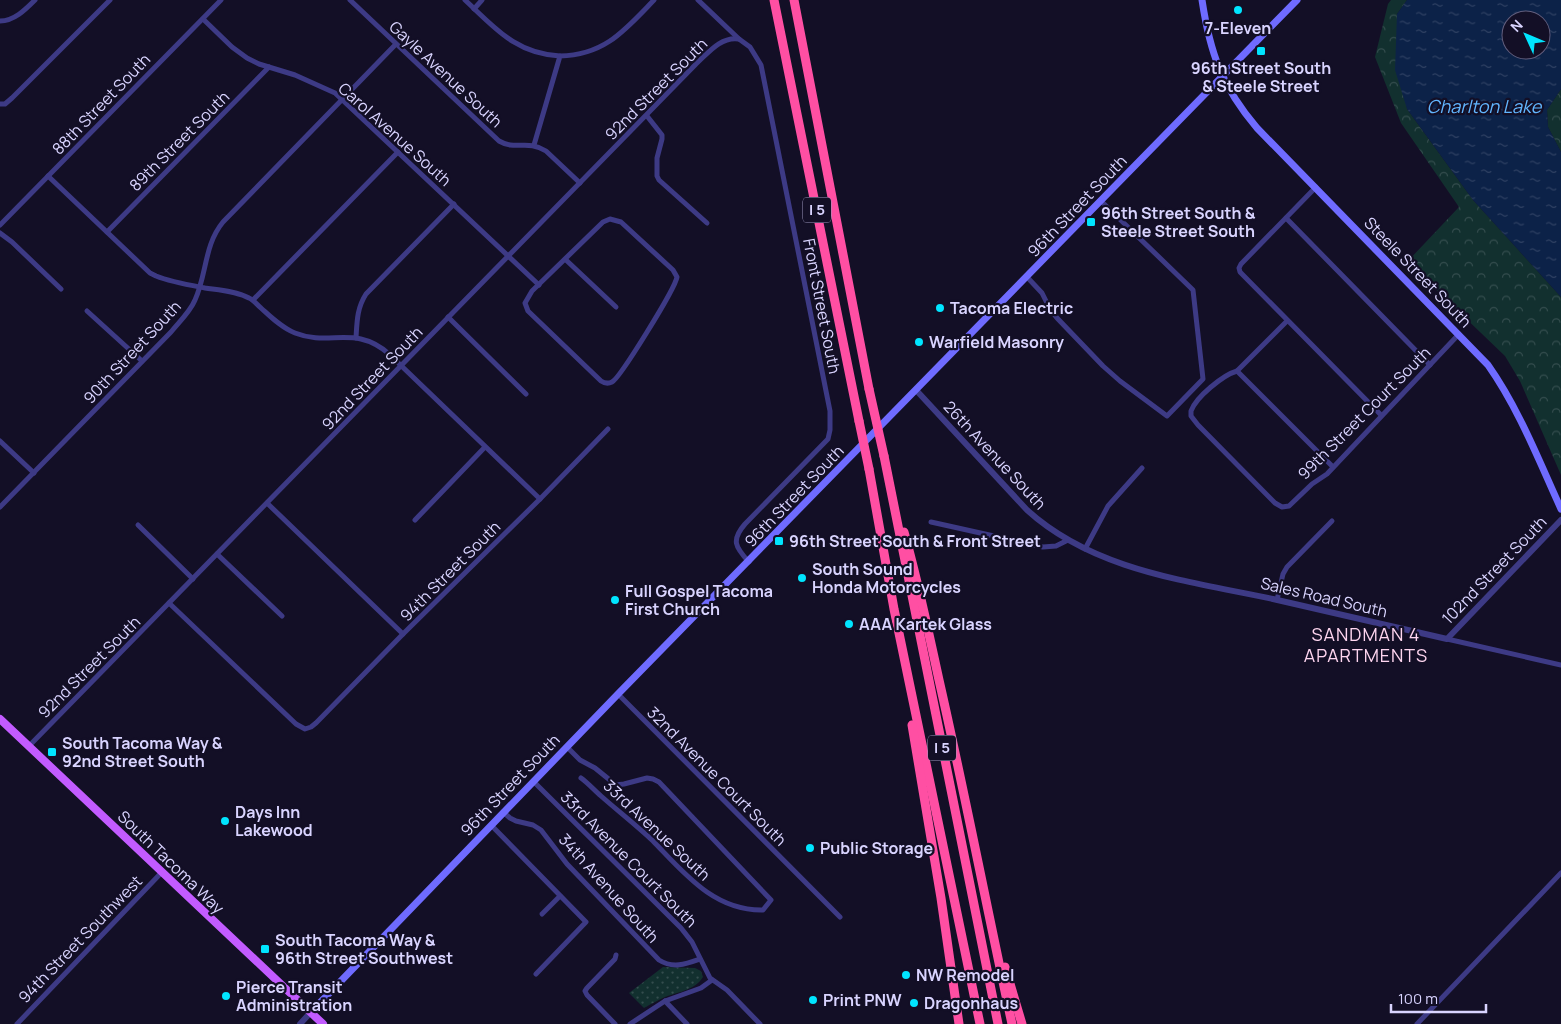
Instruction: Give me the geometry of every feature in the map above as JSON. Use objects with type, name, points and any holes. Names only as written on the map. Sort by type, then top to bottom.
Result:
[{"type":"highway","name":"I 5","points":[[774,0],[869,469],[894,609],[980,1024]]},
{"type":"highway","name":"I 5","points":[[794,0],[886,472],[998,1024]]},
{"type":"highway","points":[[886,472],[922,603],[964,789],[988,914],[1012,1024]]},
{"type":"highway","points":[[894,609],[940,890],[959,1024]]},
{"type":"highway","points":[[988,914],[1022,1024]]},
{"type":"main road","name":"Steele Street South","points":[[1202,0],[1209,41],[1222,77],[1234,98],[1249,118],[1488,365],[1502,386],[1516,413],[1561,509]]},
{"type":"main road","name":"96th Street South","points":[[311,1012],[490,825],[1297,0]]},
{"type":"main road","name":"South Tacoma Way","points":[[0,719],[323,1024]]},
{"type":"street","points":[[2,21],[14,18],[35,0]]},
{"type":"street","points":[[0,104],[5,104],[12,98],[110,0]]},
{"type":"street","name":"88th Street South","points":[[0,225],[221,0]]},
{"type":"street","name":"Gayle Avenue South","points":[[350,0],[499,141],[509,145],[534,145]]},
{"type":"street","points":[[465,0],[501,34],[518,46],[538,54],[560,56],[590,52],[610,42],[654,0]]},
{"type":"street","points":[[474,9],[482,0]]},
{"type":"street","name":"Front Street South","points":[[698,0],[739,40],[753,50],[763,71],[830,411],[828,439],[740,530],[736,537],[738,550],[749,562]]},
{"type":"street","name":"Carol Avenue South","points":[[202,18],[242,55],[253,61],[295,75],[335,93],[539,285]]},
{"type":"street","name":"92nd Street South","points":[[29,746],[717,45],[730,38],[739,40]]},
{"type":"street","name":"90th Street South","points":[[0,507],[171,332],[196,300],[210,244],[217,229],[396,44]]},
{"type":"street","points":[[560,56],[534,145],[546,151],[580,183]]},
{"type":"street","name":"89th Street South","points":[[107,232],[269,67]]},
{"type":"street","points":[[647,116],[662,135],[657,163],[657,176],[659,180],[707,223]]},
{"type":"street","points":[[253,300],[398,152]]},
{"type":"street","points":[[48,176],[150,273],[199,287],[235,293],[253,300],[274,320],[294,333],[311,338],[346,336],[376,345],[401,366],[540,499]]},
{"type":"street","points":[[1316,187],[1239,268],[1242,274],[1287,321],[1381,415]]},
{"type":"street","points":[[1027,277],[1037,287],[1057,318],[1103,366],[1167,416],[1203,379],[1193,290],[1101,200]]},
{"type":"street","points":[[356,338],[358,314],[366,294],[454,204]]},
{"type":"street","points":[[1286,218],[1430,365]]},
{"type":"street","points":[[610,219],[621,222],[673,270],[677,277],[666,301],[624,368],[613,382],[604,383],[601,381],[528,311],[525,302],[532,291],[566,260],[603,222],[610,219]]},
{"type":"street","points":[[0,234],[12,242],[61,289]]},
{"type":"street","points":[[566,260],[616,307]]},
{"type":"street","points":[[87,311],[142,361]]},
{"type":"street","points":[[448,317],[526,394]]},
{"type":"street","points":[[1287,321],[1238,371],[1333,467]]},
{"type":"street","name":"99th Street Court South","points":[[1238,371],[1226,375],[1216,383],[1192,408],[1191,414],[1198,425],[1272,500],[1278,506],[1284,508],[1292,504],[1333,467],[1459,334]]},
{"type":"street","name":"26th Avenue South","points":[[916,390],[1027,510],[1045,526],[1085,549],[1140,570]]},
{"type":"street","name":"94th Street South","points":[[169,603],[296,724],[307,729],[316,723],[608,429]]},
{"type":"street","points":[[0,441],[34,473]]},
{"type":"street","points":[[415,520],[485,447]]},
{"type":"street","points":[[1085,549],[1108,506],[1142,468]]},
{"type":"street","points":[[267,503],[403,634]]},
{"type":"street","name":"102nd Street South","points":[[1447,639],[1561,520]]},
{"type":"street","points":[[1276,600],[1283,574],[1332,521]]},
{"type":"street","points":[[931,522],[1043,547],[1056,546],[1068,540]]},
{"type":"street","points":[[138,525],[193,579]]},
{"type":"street","points":[[218,554],[282,616]]},
{"type":"street","name":"Sales Road South","points":[[1140,570],[1561,665]]},
{"type":"street","name":"32nd Avenue Court South","points":[[618,694],[840,917]]},
{"type":"street","name":"33rd Avenue South","points":[[566,747],[581,761],[595,768],[616,784],[625,784],[647,778],[652,778],[659,782],[771,900],[763,910],[750,910],[728,904],[702,890],[640,829],[581,778]]},
{"type":"street","name":"33rd Avenue Court South","points":[[533,782],[681,928],[690,939],[712,980],[726,990],[760,1024]]},
{"type":"street","name":"34th Avenue South","points":[[503,812],[516,821],[533,825],[539,829],[567,864],[659,960],[673,966],[700,959]]},
{"type":"street","points":[[490,825],[586,922],[536,974]]},
{"type":"street","name":"94th Street Southwest","points":[[17,1024],[162,872]]},
{"type":"street","points":[[1416,1024],[1561,873]]},
{"type":"street","points":[[542,914],[560,896]]},
{"type":"street","points":[[615,1024],[585,992],[586,988],[616,956]]},
{"type":"street","points":[[630,1024],[665,1001],[701,988],[712,980]]},
{"type":"street","points":[[665,1001],[687,1024]]},
{"type":"street","points":[[300,1024],[311,1012]]},
{"type":"green space","points":[[1391,0],[1407,0],[1397,14],[1407,109],[1473,200],[1561,297],[1561,475],[1520,381],[1505,356],[1407,262],[1459,207],[1401,123],[1375,57],[1388,4]]},
{"type":"green space","points":[[1561,89],[1561,152],[1548,127],[1547,110]]},
{"type":"green space","points":[[663,967],[695,968],[701,971],[703,977],[691,988],[665,997],[644,1008],[629,993]]},
{"type":"water","name":"Charlton Lake","points":[[1407,0],[1561,0],[1561,89],[1547,110],[1548,127],[1561,152],[1561,297],[1473,200],[1407,109],[1395,70],[1397,14]]},
{"type":"place","name":"7-Eleven","points":[[1238,10]]},
{"type":"place","name":"96th Street South & Steele Street","points":[[1261,51]]},
{"type":"place","name":"96th Street South & Steele Street South","points":[[1091,222]]},
{"type":"place","name":"Tacoma Electric","points":[[940,308]]},
{"type":"place","name":"Warfield Masonry","points":[[919,342]]},
{"type":"place","name":"96th Street South & Front Street","points":[[779,541]]},
{"type":"place","name":"South Sound Honda Motorcycles","points":[[802,578]]},
{"type":"place","name":"Full Gospel Tacoma First Church","points":[[615,600]]},
{"type":"place","name":"AAA Kartek Glass","points":[[849,624]]},
{"type":"place","name":"South Tacoma Way & 92nd Street South","points":[[52,752]]},
{"type":"place","name":"Days Inn Lakewood","points":[[225,821]]},
{"type":"place","name":"Public Storage","points":[[810,848]]},
{"type":"place","name":"South Tacoma Way & 96th Street Southwest","points":[[265,949]]},
{"type":"place","name":"NW Remodel","points":[[906,975]]},
{"type":"place","name":"Pierce Transit Administration","points":[[226,996]]},
{"type":"place","name":"Print PNW","points":[[813,1000]]},
{"type":"place","name":"Dragonhaus","points":[[914,1003]]},
{"type":"district","name":"SANDMAN 4 APARTMENTS","points":[[1366,645]]}]
